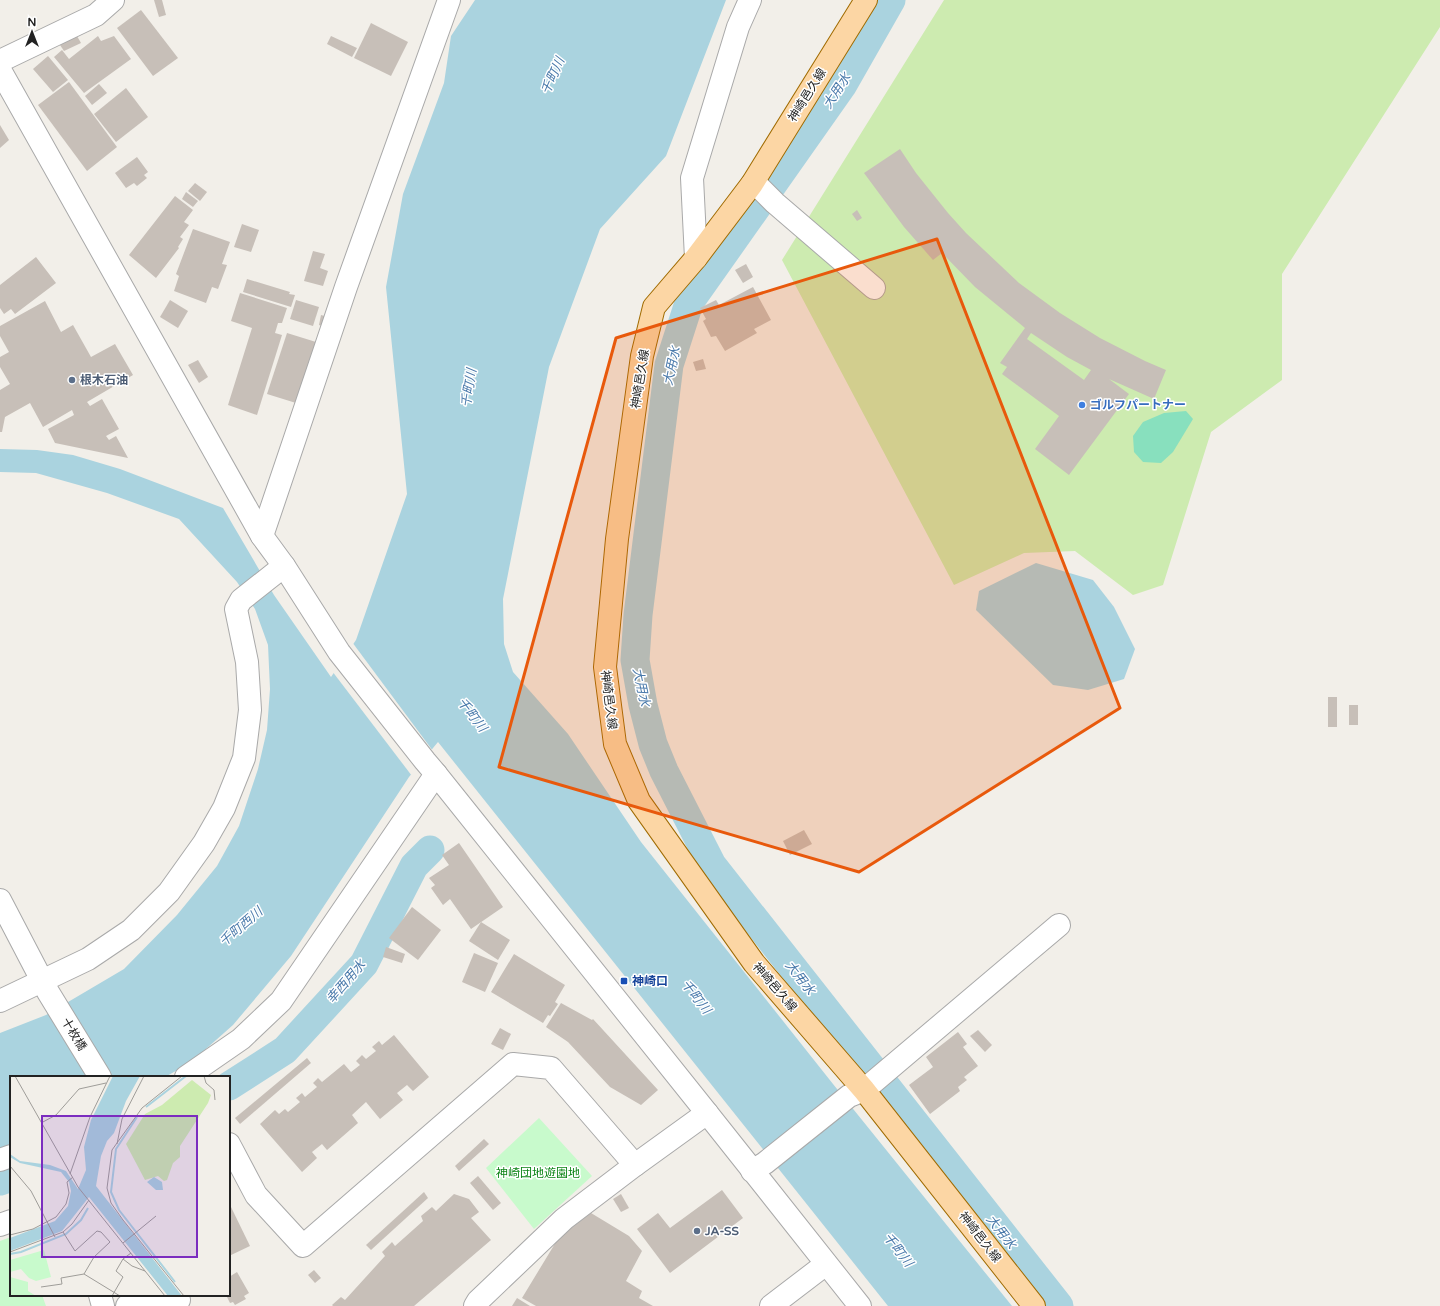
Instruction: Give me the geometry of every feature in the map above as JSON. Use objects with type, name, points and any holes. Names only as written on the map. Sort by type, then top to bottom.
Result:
[{"type":"main road","name":"神崎邑久線","points":[[866,0],[755,186],[654,307],[642,356],[617,539],[605,667],[615,744],[639,801],[754,963],[856,1093],[1034,1306]]},
{"type":"street","points":[[0,61],[96,15],[113,0]]},
{"type":"street","points":[[262,536],[346,287],[449,0]]},
{"type":"street","points":[[696,258],[692,178],[738,27],[750,0]]},
{"type":"street","points":[[0,70],[262,536],[278,570],[339,652],[430,768],[707,1113],[758,1167],[826,1264],[860,1306]]},
{"type":"street","points":[[755,186],[874,288]]},
{"type":"street","points":[[0,1001],[45,986],[131,930],[169,892],[204,843],[224,808],[244,758],[250,710],[247,662],[236,609],[241,600],[278,570]]},
{"type":"street","points":[[191,1076],[241,1039],[281,1001],[430,768]]},
{"type":"street","name":"十枚橋","points":[[0,900],[45,986],[99,1076]]},
{"type":"street","points":[[758,1167],[889,1069],[1059,925]]},
{"type":"street","points":[[230,1146],[256,1195],[303,1246],[513,1064],[551,1068],[635,1165]]},
{"type":"street","points":[[476,1306],[478,1301],[564,1219],[707,1113]]},
{"type":"street","points":[[0,1160],[10,1156]]},
{"type":"street","points":[[0,1225],[10,1221]]},
{"type":"street","points":[[771,1306],[826,1264]]},
{"type":"street","points":[[100,1296],[103,1306]]},
{"type":"street","points":[[127,1306],[179,1300],[177,1296]]},
{"type":"highlighted area","points":[[937,239],[1120,708],[859,872],[499,767],[616,338]]},
{"type":"green space","name":"ゴルフパートナー","points":[[944,0],[1440,0],[1440,27],[1282,274],[1282,380],[1211,432],[1163,585],[1133,595],[1075,551],[1024,553],[954,585],[782,260]]},
{"type":"green space","points":[[1186,411],[1193,419],[1173,452],[1161,463],[1143,462],[1134,452],[1133,436],[1143,422],[1164,413]]},
{"type":"green space","name":"神崎団地遊園地","points":[[539,1118],[592,1176],[534,1229],[486,1168]]},
{"type":"green space","points":[[10,1237],[10,1296],[42,1296],[46,1306],[0,1306],[0,1241]]},
{"type":"water","points":[[475,0],[726,0],[666,156],[600,229],[549,367],[503,599],[504,644],[513,672],[568,734],[641,842],[1012,1306],[888,1306],[438,742],[409,777],[291,956],[233,1025],[190,1063],[167,1076],[10,1076],[10,1144],[0,1148],[0,1033],[46,1015],[124,969],[177,915],[217,866],[239,826],[258,769],[267,730],[270,689],[268,645],[255,609],[237,582],[179,519],[107,493],[36,473],[0,472],[0,449],[37,450],[73,455],[120,469],[223,508],[274,595],[331,677],[356,640],[407,494],[386,287],[403,194],[444,83],[451,36]]},
{"type":"water","points":[[1036,563],[1093,580],[1114,607],[1135,649],[1124,679],[1088,690],[1053,685],[976,610],[979,591]]},
{"type":"pier","points":[[352,642],[433,751],[412,776],[332,671]]},
{"type":"building","points":[[154,0],[162,0],[166,15],[159,17]]},
{"type":"building","points":[[141,10],[178,58],[153,76],[117,28]]},
{"type":"building","points":[[371,23],[408,42],[391,76],[354,58]]},
{"type":"building","points":[[77,36],[81,43],[64,51],[60,45]]},
{"type":"building","points":[[98,36],[101,41],[114,36],[131,59],[84,93],[54,57],[62,50],[69,59]]},
{"type":"building","points":[[331,36],[357,48],[352,57],[327,44]]},
{"type":"building","points":[[48,56],[68,80],[53,92],[33,69]]},
{"type":"building","points":[[69,82],[117,147],[87,171],[38,105]]},
{"type":"building","points":[[99,84],[107,93],[92,105],[85,96]]},
{"type":"building","points":[[126,88],[148,117],[116,142],[94,114]]},
{"type":"building","points":[[0,125],[9,140],[0,148]]},
{"type":"building","points":[[900,149],[916,173],[948,213],[966,233],[1019,283],[1060,313],[1100,338],[1166,370],[1154,399],[1109,379],[1129,394],[1069,475],[1035,449],[1059,416],[1002,374],[1007,367],[1000,363],[1025,328],[975,287],[942,253],[933,260],[904,227],[864,173]],"holes":[[[1031,333],[1067,357],[1091,370],[1084,380],[1027,339]]]},
{"type":"building","points":[[137,157],[148,172],[144,175],[147,178],[137,186],[134,183],[126,188],[115,173]]},
{"type":"building","points":[[195,183],[207,192],[200,201],[188,191]]},
{"type":"building","points":[[186,192],[198,201],[193,207],[182,199]]},
{"type":"building","points":[[175,196],[193,210],[184,222],[189,225],[180,237],[183,239],[178,247],[179,248],[156,278],[129,255]]},
{"type":"building","points":[[857,210],[862,218],[857,221],[852,214]]},
{"type":"building","points":[[242,224],[259,230],[251,252],[234,247]]},
{"type":"building","points":[[193,229],[230,242],[222,264],[227,265],[218,289],[212,287],[206,303],[174,291],[179,276],[176,274]]},
{"type":"building","points":[[313,251],[325,254],[320,268],[328,271],[323,286],[304,281]]},
{"type":"building","points":[[36,257],[56,283],[15,314],[11,309],[4,314],[0,308],[0,285]]},
{"type":"building","points":[[746,264],[753,277],[743,283],[735,270]]},
{"type":"building","points":[[247,279],[290,292],[289,294],[295,295],[291,307],[243,292]]},
{"type":"building","points":[[753,287],[771,320],[754,329],[757,333],[725,351],[716,336],[711,337],[703,321],[706,319],[700,308],[716,300],[719,305]]},
{"type":"building","points":[[240,293],[287,308],[282,323],[278,323],[275,333],[282,335],[257,415],[228,405],[252,328],[231,321]]},
{"type":"building","points":[[170,300],[188,311],[178,328],[160,317]]},
{"type":"building","points":[[296,300],[319,307],[313,326],[290,319]]},
{"type":"building","points":[[45,301],[61,332],[73,325],[91,357],[115,344],[133,375],[87,402],[90,406],[102,399],[119,429],[106,436],[109,440],[116,436],[128,458],[55,443],[48,429],[74,415],[72,410],[43,427],[30,403],[5,417],[2,432],[0,432],[0,390],[10,384],[0,367],[0,357],[9,352],[0,336],[0,326]]},
{"type":"building","points":[[321,315],[328,317],[325,327],[319,325]]},
{"type":"building","points":[[287,333],[316,342],[296,403],[267,394]]},
{"type":"building","points":[[703,359],[706,369],[696,371],[693,362]]},
{"type":"building","points":[[198,360],[208,377],[199,383],[188,365]]},
{"type":"building","points":[[1328,697],[1337,697],[1337,727],[1328,727]]},
{"type":"building","points":[[1349,705],[1358,705],[1358,725],[1349,725]]},
{"type":"building","points":[[804,830],[812,844],[790,855],[783,841]]},
{"type":"building","points":[[459,843],[503,907],[471,929],[450,899],[443,905],[431,888],[435,885],[429,878],[449,865],[442,855]]},
{"type":"building","points":[[412,907],[441,930],[418,960],[389,938]]},
{"type":"building","points":[[481,922],[510,940],[498,960],[469,941]]},
{"type":"building","points":[[386,947],[405,954],[402,963],[383,957]]},
{"type":"building","points":[[474,953],[498,963],[485,992],[462,982]]},
{"type":"building","points":[[514,954],[565,985],[555,1002],[558,1004],[543,1023],[491,992]]},
{"type":"building","points":[[561,1003],[592,1020],[593,1019],[658,1090],[641,1105],[610,1087],[568,1042],[546,1027]]},
{"type":"building","points":[[500,1028],[511,1034],[503,1050],[491,1044]]},
{"type":"building","points":[[978,1030],[992,1045],[985,1052],[970,1036]]},
{"type":"building","points":[[958,1032],[967,1044],[963,1047],[978,1066],[964,1077],[967,1080],[958,1087],[960,1091],[930,1114],[909,1085],[933,1067],[926,1057]]},
{"type":"building","points":[[394,1035],[429,1077],[413,1091],[407,1085],[397,1093],[403,1100],[380,1119],[366,1102],[352,1115],[358,1123],[327,1150],[322,1144],[312,1152],[317,1158],[302,1172],[260,1124],[275,1110],[279,1114],[285,1109],[288,1112],[300,1102],[296,1098],[302,1093],[305,1097],[317,1087],[313,1083],[318,1078],[322,1082],[344,1064],[351,1072],[360,1065],[356,1061],[362,1055],[366,1059],[376,1051],[372,1047],[379,1041],[382,1045]]},
{"type":"building","points":[[307,1058],[311,1063],[240,1124],[235,1118]]},
{"type":"building","points":[[484,1139],[489,1144],[459,1171],[455,1166]]},
{"type":"building","points":[[478,1176],[501,1203],[493,1210],[470,1183]]},
{"type":"building","points":[[722,1190],[743,1218],[670,1273],[637,1229],[658,1213],[670,1228]]},
{"type":"building","points":[[424,1192],[428,1198],[371,1250],[366,1245]]},
{"type":"building","points":[[454,1194],[469,1199],[479,1212],[471,1218],[491,1240],[414,1306],[332,1305],[341,1297],[345,1300],[385,1256],[382,1252],[392,1242],[395,1246],[423,1221],[421,1216],[432,1207],[436,1211]]},
{"type":"building","points":[[621,1194],[629,1208],[621,1212],[613,1199]]},
{"type":"building","points":[[230,1208],[250,1246],[230,1256]]},
{"type":"building","points":[[591,1213],[629,1236],[642,1251],[626,1281],[642,1291],[639,1298],[653,1306],[536,1306],[522,1298],[559,1237]]},
{"type":"building","points":[[314,1270],[321,1278],[315,1283],[308,1275]]},
{"type":"building","points":[[237,1272],[249,1293],[244,1296],[246,1299],[235,1305],[233,1302],[230,1303],[226,1296],[230,1296],[230,1276]]},
{"type":"building","points":[[517,1298],[530,1306],[512,1306]]},
{"type":"waterway","name":"大用水","points":[[891,0],[842,86],[689,303],[669,365],[638,615],[635,660],[643,705],[653,744],[664,771],[712,865],[1059,1306]]},
{"type":"waterway","name":"幸西用水","points":[[230,1085],[285,1050],[364,964],[414,866],[430,850]]},
{"type":"waterway","name":"幸西用水","points":[[0,1181],[10,1177]]},
{"type":"place","name":"根木石油","points":[[72,380]]},
{"type":"place","name":"ゴルフパートナー","points":[[1082,405]]},
{"type":"place","name":"神崎口","points":[[624,981]]},
{"type":"place","name":"JA-SS","points":[[697,1231]]},
{"type":"water label","name":"千町川","points":[[553,76]]},
{"type":"water label","name":"千町川","points":[[469,388]]},
{"type":"water label","name":"千町川","points":[[472,715]]},
{"type":"water label","name":"千町西川","points":[[241,927]]},
{"type":"water label","name":"千町川","points":[[696,997]]},
{"type":"water label","name":"千町川","points":[[898,1250]]}]
